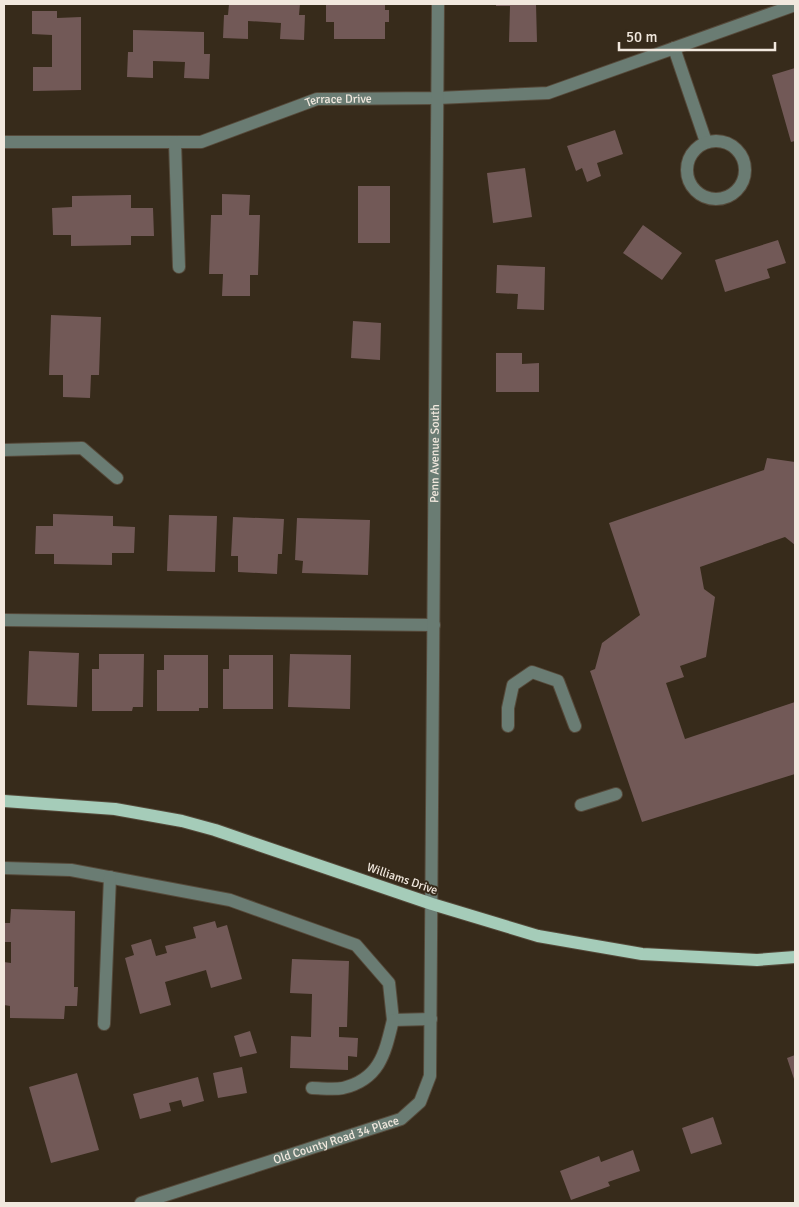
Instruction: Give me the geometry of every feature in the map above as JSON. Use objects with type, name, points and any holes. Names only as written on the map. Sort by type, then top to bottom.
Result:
[{"type":"main road","name":"Williams Drive","points":[[4,801],[115,809],[182,821],[215,830],[432,904],[538,936],[642,954],[757,960],[795,957]]},
{"type":"street","name":"Penn Avenue South","points":[[432,904],[438,4]]},
{"type":"street","name":"Terrace Drive","points":[[4,142],[201,142],[318,99],[437,98],[548,93],[795,4]]},
{"type":"street","points":[[674,48],[706,142]]},
{"type":"street","points":[[718,141],[729,144],[738,151],[744,161],[746,172],[742,184],[735,192],[725,198],[714,200],[702,197],[693,190],[688,180],[686,168],[689,157],[696,148],[706,142],[718,141]]},
{"type":"street","points":[[175,142],[179,267]]},
{"type":"street","points":[[4,450],[82,448],[118,478]]},
{"type":"street","points":[[4,620],[434,626]]},
{"type":"street","points":[[508,726],[508,708],[513,684],[532,672],[558,681],[575,726]]},
{"type":"street","points":[[581,805],[616,794]]},
{"type":"street","points":[[4,868],[71,870],[230,900],[356,945],[389,983],[393,1020],[378,1067],[363,1080],[342,1088],[312,1088]]},
{"type":"street","points":[[104,1024],[110,877]]},
{"type":"street","name":"Old County Road 34 Place","points":[[141,1203],[401,1119],[420,1102],[430,1076],[432,904]]},
{"type":"street","points":[[393,1020],[431,1019]]},
{"type":"building","points":[[229,4],[300,4],[299,15],[305,15],[304,40],[280,39],[281,23],[248,21],[248,39],[223,38],[224,15],[228,15]]},
{"type":"building","points":[[326,4],[385,4],[385,10],[389,10],[389,22],[385,22],[385,39],[334,39],[334,22],[326,22]]},
{"type":"building","points":[[496,4],[536,4],[537,42],[509,42],[510,6],[496,6]]},
{"type":"building","points":[[32,11],[57,11],[57,18],[81,17],[81,90],[33,91],[33,67],[52,67],[52,35],[32,34]]},
{"type":"building","points":[[133,30],[204,32],[204,54],[210,54],[209,79],[184,78],[185,62],[153,61],[153,78],[127,77],[128,52],[133,52]]},
{"type":"building","points":[[795,68],[795,141],[791,142],[772,75]]},
{"type":"building","points":[[615,130],[623,154],[597,163],[601,176],[587,182],[582,168],[576,171],[567,146]]},
{"type":"building","points":[[525,168],[532,217],[493,223],[487,173]]},
{"type":"building","points":[[358,186],[390,186],[390,243],[358,243]]},
{"type":"building","points":[[222,194],[250,195],[249,215],[260,215],[258,275],[250,275],[250,296],[222,296],[223,274],[209,274],[211,215],[222,215]]},
{"type":"building","points":[[131,195],[131,208],[153,208],[154,236],[131,236],[131,245],[71,246],[71,235],[53,235],[52,208],[72,207],[72,196]]},
{"type":"building","points":[[643,225],[682,253],[662,280],[623,253]]},
{"type":"building","points":[[778,240],[786,263],[767,269],[770,278],[725,292],[715,260]]},
{"type":"building","points":[[497,265],[545,267],[544,310],[517,309],[518,294],[496,293]]},
{"type":"building","points":[[51,315],[101,317],[99,375],[91,375],[90,398],[63,397],[63,375],[49,375]]},
{"type":"building","points":[[353,321],[381,323],[380,360],[351,358]]},
{"type":"building","points":[[496,353],[522,353],[522,364],[539,363],[539,392],[496,392]]},
{"type":"building","points":[[767,458],[795,462],[795,545],[785,537],[700,567],[704,589],[715,597],[706,657],[680,666],[684,677],[666,683],[685,739],[795,702],[795,774],[642,822],[590,671],[595,669],[602,643],[640,615],[609,523],[764,470]]},
{"type":"building","points":[[53,514],[113,516],[113,526],[135,527],[134,553],[112,553],[112,565],[54,564],[54,554],[35,554],[36,526],[53,526]]},
{"type":"building","points":[[169,515],[217,516],[215,572],[167,571]]},
{"type":"building","points":[[233,517],[284,519],[282,554],[278,554],[277,574],[238,572],[238,556],[231,556]]},
{"type":"building","points":[[297,518],[370,520],[368,575],[302,573],[303,561],[295,560]]},
{"type":"building","points":[[29,651],[79,653],[77,707],[27,705]]},
{"type":"building","points":[[99,654],[144,654],[143,707],[133,707],[132,711],[92,711],[92,669],[99,669]]},
{"type":"building","points":[[290,654],[351,655],[350,709],[288,707]]},
{"type":"building","points":[[164,655],[208,655],[208,708],[199,708],[199,711],[157,711],[157,670],[164,670]]},
{"type":"building","points":[[229,655],[273,655],[273,709],[223,709],[223,669],[229,669]]},
{"type":"building","points":[[11,909],[75,911],[74,987],[78,987],[77,1006],[65,1006],[64,1019],[10,1018],[10,1006],[4,1005],[4,962],[11,963],[11,942],[4,942],[4,923],[10,923]]},
{"type":"building","points":[[215,921],[217,928],[227,925],[242,979],[211,988],[206,970],[165,982],[171,1005],[140,1014],[125,958],[134,955],[131,945],[151,939],[156,956],[167,953],[165,946],[196,938],[193,927]]},
{"type":"building","points":[[292,959],[349,961],[347,1027],[339,1027],[339,1037],[358,1038],[357,1057],[348,1056],[348,1070],[290,1068],[291,1036],[311,1037],[312,994],[290,993]]},
{"type":"building","points":[[250,1031],[257,1053],[240,1057],[234,1036]]},
{"type":"building","points":[[795,1055],[795,1082],[787,1058]]},
{"type":"building","points":[[242,1067],[247,1093],[218,1098],[213,1073]]},
{"type":"building","points":[[77,1073],[99,1150],[51,1163],[29,1087]]},
{"type":"building","points":[[198,1077],[204,1101],[183,1107],[181,1100],[169,1103],[171,1111],[140,1119],[133,1094]]},
{"type":"building","points":[[713,1117],[722,1144],[691,1154],[682,1128]]},
{"type":"building","points":[[633,1150],[640,1171],[608,1182],[610,1186],[571,1200],[560,1171],[599,1156],[601,1162]]}]
